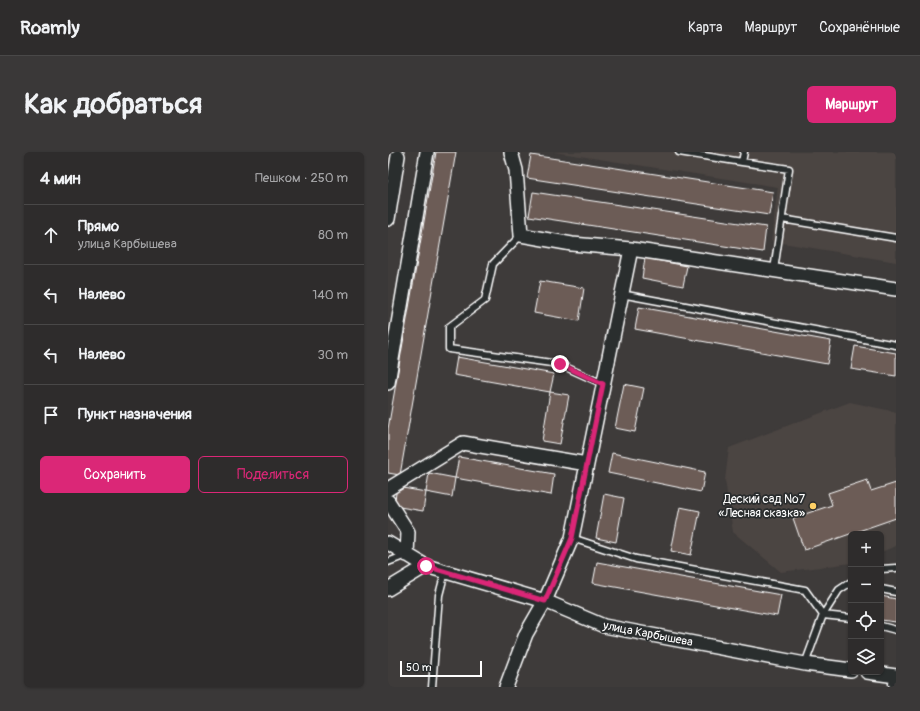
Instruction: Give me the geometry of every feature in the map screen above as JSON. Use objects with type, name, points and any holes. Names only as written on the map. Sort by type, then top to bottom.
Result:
[{"type":"street","points":[[388,383],[426,152]]},
{"type":"street","points":[[512,153],[516,170],[521,234],[572,244],[631,248],[896,289]]},
{"type":"street","points":[[388,219],[395,155]]},
{"type":"street","points":[[506,687],[526,634],[545,601],[572,538],[631,248]]},
{"type":"street","points":[[388,489],[463,443],[587,464]]},
{"type":"street","points":[[388,501],[408,532],[407,555]]},
{"type":"street","name":"улица Карбышева","points":[[388,543],[426,566],[545,601],[604,626],[805,664],[848,670]]},
{"type":"street","points":[[388,589],[426,566]]},
{"type":"street","points":[[877,675],[894,680]]},
{"type":"lane","points":[[679,152],[790,169],[774,270]]},
{"type":"lane","points":[[742,162],[744,152]]},
{"type":"lane","points":[[782,219],[896,238]]},
{"type":"lane","points":[[521,234],[493,264],[485,300],[450,327],[449,349],[560,364],[603,384]]},
{"type":"lane","points":[[621,294],[896,345]]},
{"type":"lane","points":[[572,538],[636,559],[805,590],[823,615],[848,618]]},
{"type":"lane","points":[[388,562],[407,555]]},
{"type":"lane","points":[[884,569],[896,568]]},
{"type":"lane","points":[[432,687],[439,595],[445,572]]},
{"type":"lane","points":[[805,664],[823,615],[839,590],[848,584]]},
{"type":"lane","points":[[884,590],[896,592]]},
{"type":"lane","points":[[884,627],[896,630]]},
{"type":"shaded area","points":[[554,152],[896,152],[896,262],[771,241],[778,187]]},
{"type":"shaded area","name":"Деский сад №7 «Лесная сказка»","points":[[850,402],[896,412],[896,546],[884,551],[884,531],[848,531],[848,563],[781,572],[733,532],[725,480],[729,448]]},
{"type":"building","points":[[436,152],[456,152],[400,475],[388,473],[388,429]]},
{"type":"building","points":[[531,155],[773,192],[769,215],[527,178]]},
{"type":"building","points":[[533,192],[766,227],[763,252],[529,216]]},
{"type":"building","points":[[645,258],[687,266],[683,286],[642,278]]},
{"type":"building","points":[[540,281],[584,288],[579,321],[534,313]]},
{"type":"building","points":[[639,307],[831,341],[827,364],[635,329]]},
{"type":"building","points":[[855,346],[896,353],[896,376],[851,369]]},
{"type":"building","points":[[457,357],[554,374],[550,392],[454,375]]},
{"type":"building","points":[[624,384],[644,388],[635,432],[615,428]]},
{"type":"building","points":[[550,392],[569,395],[560,444],[542,441]]},
{"type":"building","points":[[612,453],[705,472],[701,492],[608,473]]},
{"type":"building","points":[[459,457],[554,474],[551,495],[455,478]]},
{"type":"building","points":[[429,473],[455,478],[452,497],[426,492]]},
{"type":"building","points":[[867,480],[871,491],[896,483],[896,518],[859,531],[848,531],[848,535],[804,550],[793,518],[832,505],[828,493]]},
{"type":"building","points":[[397,487],[426,492],[423,511],[394,506]]},
{"type":"building","points":[[604,494],[624,498],[616,542],[596,538]]},
{"type":"building","points":[[680,507],[700,511],[691,555],[671,551]]},
{"type":"building","points":[[597,562],[781,595],[777,616],[593,583]]},
{"type":"building","points":[[884,597],[896,599],[896,622],[884,620]]},
{"type":"place","name":"Деский сад №7 «Лесная сказка»","points":[[813,506]]},
{"type":"route","points":[[426,566],[545,601],[572,538],[603,384],[560,364]]}]
